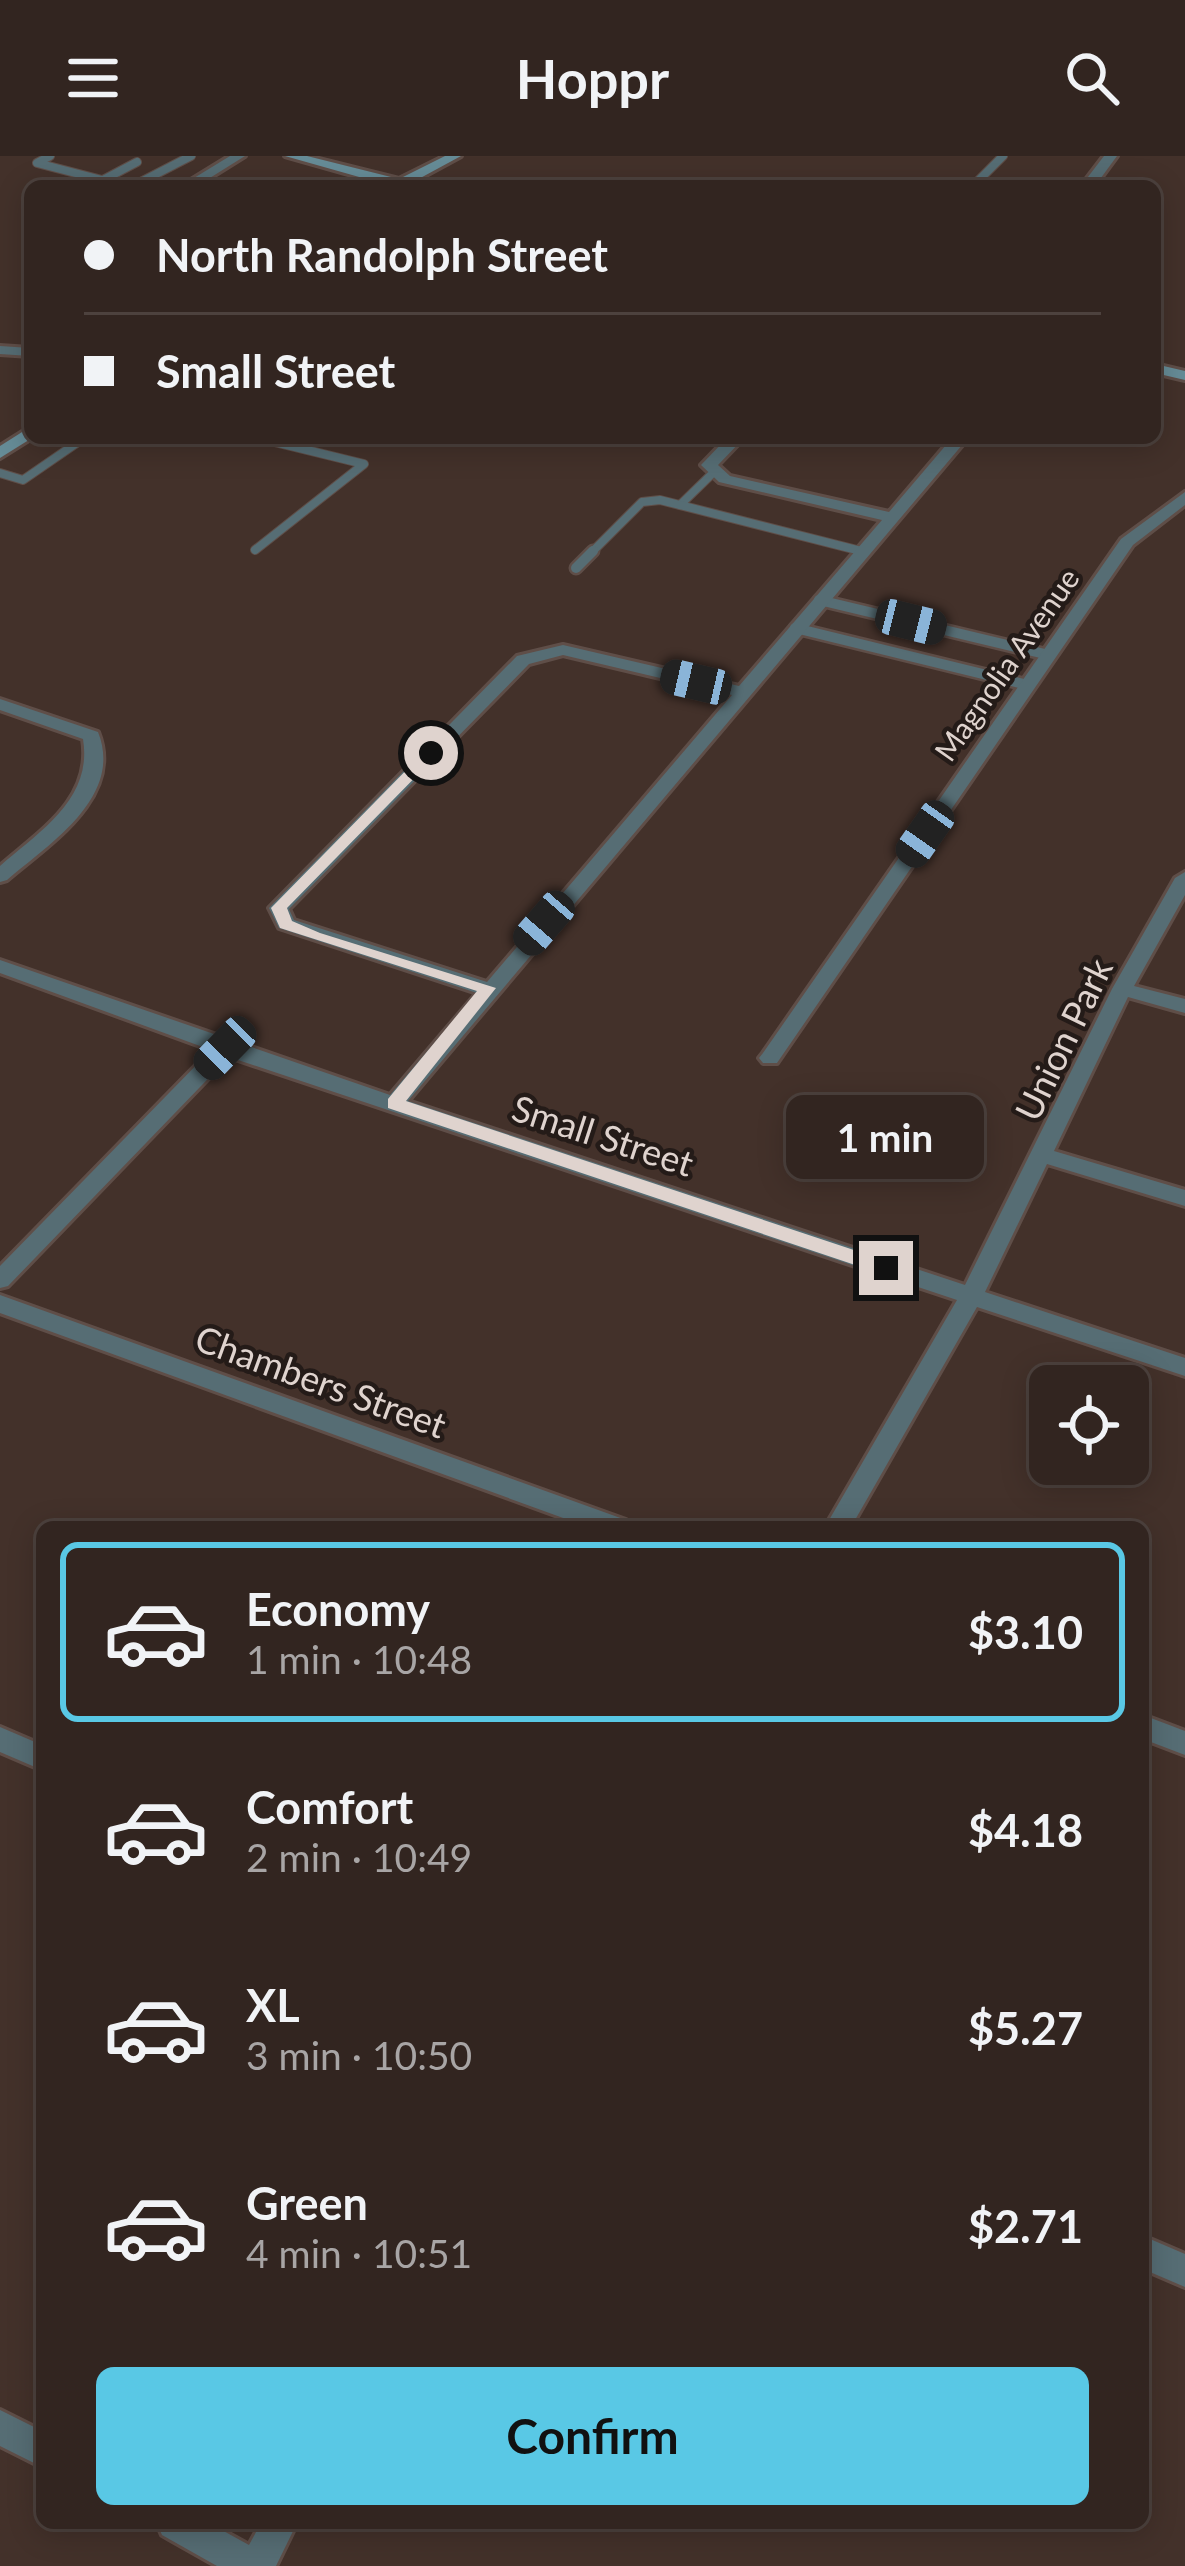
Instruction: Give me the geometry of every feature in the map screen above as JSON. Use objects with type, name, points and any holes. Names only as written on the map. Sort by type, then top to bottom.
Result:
[{"type":"street","points":[[198,180],[239,156]]},
{"type":"street","points":[[291,156],[383,180]]},
{"type":"street","points":[[411,180],[455,156]]},
{"type":"street","points":[[1093,180],[1111,156]]},
{"type":"street","points":[[730,444],[709,465],[725,478],[890,517]]},
{"type":"street","points":[[394,1103],[955,444]]},
{"type":"street","name":"Magnolia Avenue","points":[[770,1058],[1127,542],[1185,497]]},
{"type":"street","points":[[488,988],[314,937],[286,924],[279,908],[523,659],[563,650],[741,692]]},
{"type":"street","points":[[0,704],[92,736],[98,762],[85,798],[0,876]]},
{"type":"street","name":"Union Park","points":[[841,1521],[970,1297],[1122,989],[1185,878]]},
{"type":"street","name":"Small Street","points":[[0,966],[225,1048],[1185,1366]]},
{"type":"street","points":[[1122,989],[1185,1006]]},
{"type":"street","points":[[0,1280],[225,1048]]},
{"type":"street","points":[[1043,1155],[1185,1198]]},
{"type":"street","name":"Chambers Street","points":[[0,1304],[599,1521]]},
{"type":"street","points":[[1149,1729],[1185,1743]]},
{"type":"street","points":[[0,1738],[36,1755]]},
{"type":"street","points":[[1149,2255],[1185,2271]]},
{"type":"street","points":[[0,2427],[36,2447]]},
{"type":"street","points":[[185,2529],[254,2566],[276,2529]]},
{"type":"lane","points":[[50,156],[37,163],[103,180],[136,159],[164,170]]},
{"type":"lane","points":[[142,180],[191,156]]},
{"type":"lane","points":[[979,180],[1003,156]]},
{"type":"lane","points":[[0,473],[23,479],[75,444]]},
{"type":"lane","points":[[256,550],[364,464],[282,444]]},
{"type":"lane","points":[[680,505],[716,470]]},
{"type":"lane","points":[[576,568],[642,502],[680,505],[861,551]]},
{"type":"lane","points":[[819,600],[1049,655]]},
{"type":"lane","points":[[795,628],[1028,685]]},
{"type":"route","points":[[431,753],[279,908],[286,924],[314,937],[488,988],[394,1103],[886,1268]]}]
